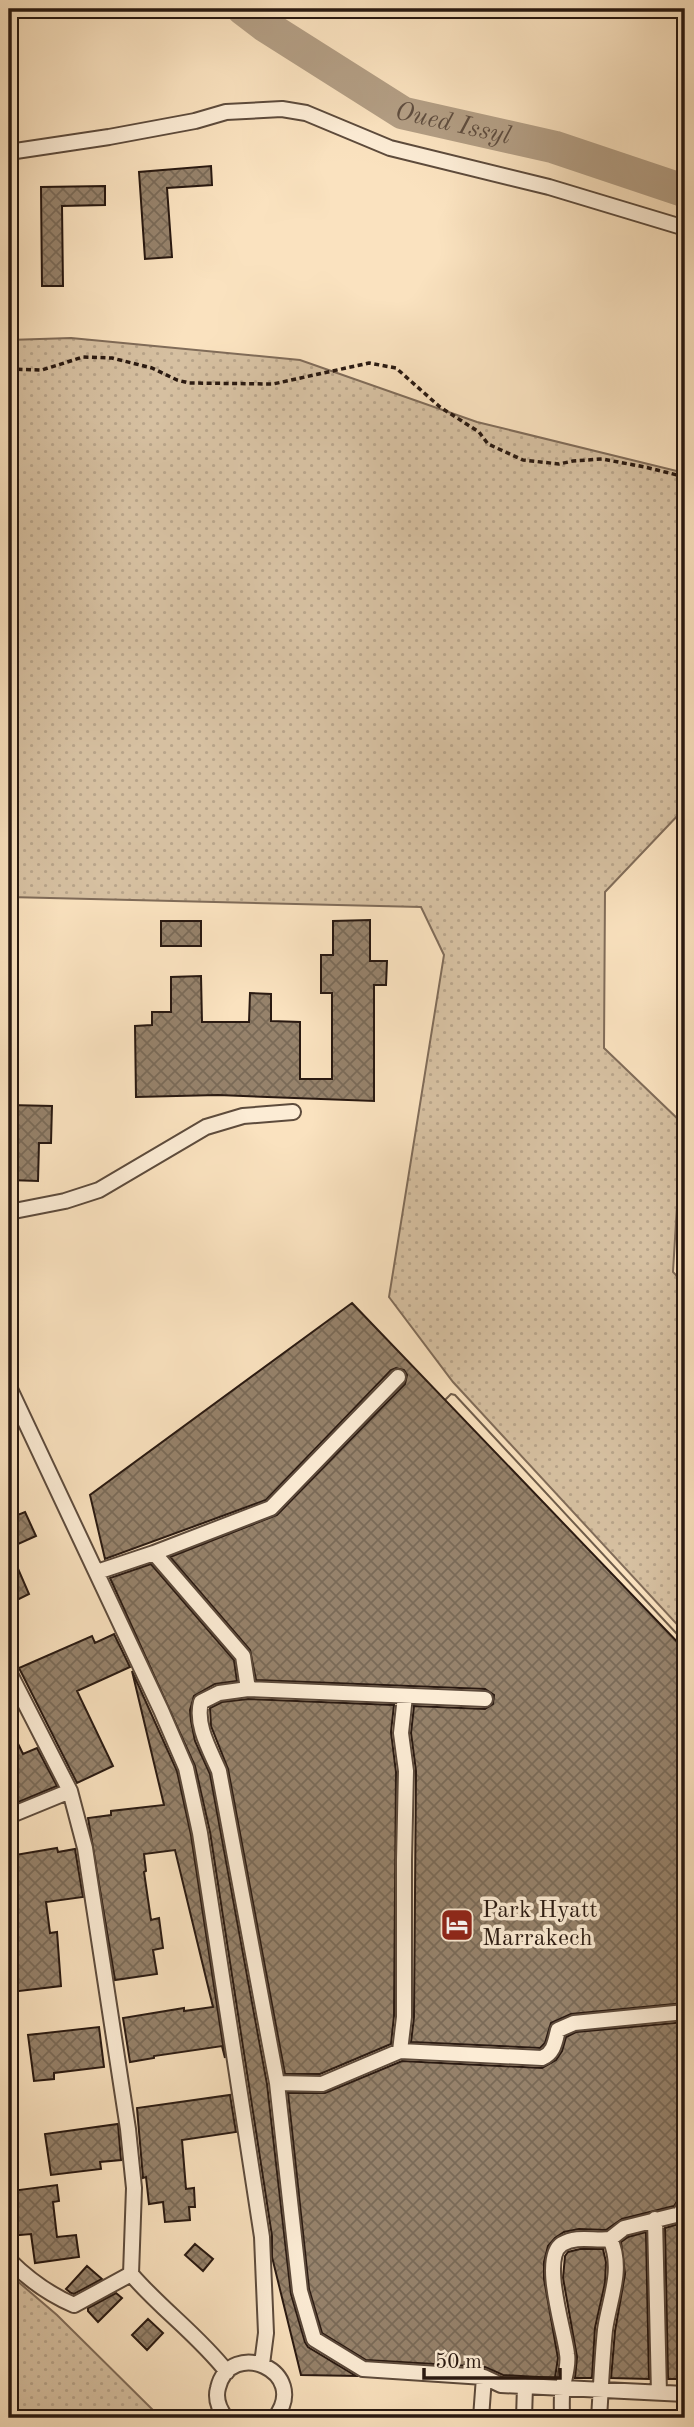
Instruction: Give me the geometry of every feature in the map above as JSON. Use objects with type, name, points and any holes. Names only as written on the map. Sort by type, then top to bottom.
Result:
[{"type":"street","points":[[9,152],[109,137],[195,121],[226,112],[282,109],[306,113],[390,148],[549,187],[685,229]]},
{"type":"street","points":[[9,1212],[65,1201],[99,1190],[205,1127],[243,1115],[293,1112]]},
{"type":"street","points":[[97,1572],[271,1508],[398,1377]]},
{"type":"street","points":[[9,1387],[178,1748],[193,1797],[262,2237],[266,2333],[262,2364]]},
{"type":"street","points":[[153,1553],[243,1656],[248,1689]]},
{"type":"street","points":[[9,1672],[70,1791],[85,1848],[128,2129],[134,2188],[131,2274],[152,2298],[208,2348],[227,2372]]},
{"type":"street","points":[[485,1699],[248,1689],[219,1693],[201,1702],[198,1713],[204,1736],[219,1771],[276,2083],[300,2291],[314,2339],[363,2370],[484,2377],[501,2385],[685,2394]]},
{"type":"street","points":[[400,2051],[404,2017],[406,1771],[401,1733],[405,1696]]},
{"type":"street","points":[[9,1816],[70,1791]]},
{"type":"street","points":[[276,2083],[322,2084],[400,2051],[542,2057],[549,2055],[558,2030],[574,2023],[685,2012]]},
{"type":"street","points":[[562,2418],[562,2388],[567,2353],[554,2292],[553,2260],[562,2244],[577,2239],[610,2239],[624,2228],[680,2214],[685,2205]]},
{"type":"street","points":[[655,2219],[659,2393]]},
{"type":"street","points":[[599,2418],[605,2330],[616,2277],[616,2252],[610,2239]]},
{"type":"street","points":[[9,2260],[30,2281],[74,2305],[131,2274]]},
{"type":"street","points":[[226,2418],[217,2398],[221,2379],[227,2372],[243,2363],[262,2364],[277,2376],[282,2384],[283,2403],[275,2418]]},
{"type":"street","points":[[481,2418],[484,2377]]},
{"type":"street","points":[[524,2418],[525,2386]]},
{"type":"path","points":[[9,369],[42,370],[83,357],[112,358],[152,368],[189,383],[273,384],[369,363],[396,368],[440,407],[479,432],[488,444],[523,460],[559,464],[601,459],[685,477]]},
{"type":"shaded area","points":[[71,338],[300,360],[477,422],[685,473],[685,814],[682,811],[605,892],[604,1048],[682,1123],[673,1272],[685,1285],[685,1633],[453,1382],[389,1297],[444,955],[421,907],[9,897],[9,340]]},
{"type":"shaded area","points":[[9,2274],[57,2315],[161,2418],[9,2418]]},
{"type":"building","points":[[211,166],[212,185],[167,188],[172,257],[145,259],[139,172]]},
{"type":"building","points":[[105,186],[105,205],[62,206],[63,286],[42,286],[41,187]]},
{"type":"building","points":[[370,920],[370,961],[387,961],[386,985],[374,985],[374,1101],[218,1095],[136,1097],[135,1026],[152,1025],[152,1012],[171,1012],[171,977],[201,976],[202,1022],[249,1022],[250,993],[271,994],[271,1021],[300,1022],[300,1079],[332,1079],[332,993],[321,993],[321,955],[333,955],[333,921]]},
{"type":"building","points":[[161,921],[201,921],[201,946],[161,946]]},
{"type":"building","points":[[9,1105],[52,1106],[51,1143],[39,1143],[38,1181],[9,1180]]},
{"type":"building","points":[[352,1303],[685,1650],[685,2003],[571,2014],[551,2023],[545,2043],[540,2048],[411,2042],[414,2017],[416,1771],[411,1733],[414,1706],[485,1709],[493,1704],[494,1695],[485,1689],[256,1680],[250,1650],[170,1557],[277,1515],[405,1384],[407,1375],[404,1370],[391,1370],[266,1500],[105,1559],[90,1495]]},
{"type":"building","points":[[25,1512],[36,1536],[9,1548],[9,1533],[15,1530],[10,1518]]},
{"type":"building","points":[[9,1548],[29,1594],[9,1604]]},
{"type":"building","points":[[151,1564],[234,1660],[237,1681],[215,1684],[194,1696],[190,1710],[191,1721],[195,1741],[210,1774],[267,2084],[291,2294],[308,2347],[356,2376],[301,2375],[272,2257],[272,2236],[210,1832],[195,1766],[110,1578]]},
{"type":"building","points":[[114,1634],[130,1667],[77,1691],[113,1766],[77,1783],[19,1668],[92,1636],[95,1643]]},
{"type":"building","points":[[132,1671],[177,1771],[191,1835],[225,2058],[222,2046],[130,2062],[123,2018],[184,2008],[184,2011],[213,2007],[175,1850],[144,1854],[151,1920],[159,1918],[163,1948],[153,1950],[157,1974],[115,1980],[88,1818],[111,1815],[111,1811],[164,1805]]},
{"type":"building","points":[[248,1699],[394,1705],[391,1732],[396,1772],[394,2016],[391,2044],[320,2074],[285,2074],[228,1769],[211,1726],[210,1708],[222,1702]]},
{"type":"building","points":[[9,1725],[23,1754],[37,1748],[57,1786],[9,1806]]},
{"type":"building","points":[[57,1848],[58,1852],[75,1849],[83,1897],[46,1902],[50,1933],[57,1932],[61,1986],[11,1992],[9,1856]]},
{"type":"building","points":[[685,2022],[685,2195],[680,2197],[674,2206],[622,2219],[606,2230],[579,2229],[564,2232],[548,2246],[544,2279],[558,2358],[555,2378],[503,2375],[485,2367],[366,2360],[322,2333],[309,2289],[288,2093],[325,2093],[402,2061],[542,2068],[556,2060],[566,2037],[576,2032]]},
{"type":"building","points":[[99,2027],[104,2067],[54,2073],[54,2079],[34,2081],[28,2035]]},
{"type":"building","points":[[230,2095],[236,2132],[182,2140],[186,2189],[194,2188],[195,2207],[189,2207],[190,2220],[165,2222],[163,2202],[149,2204],[146,2177],[143,2178],[137,2108]]},
{"type":"building","points":[[118,2124],[121,2160],[100,2162],[101,2169],[51,2175],[45,2134]]},
{"type":"building","points":[[57,2185],[59,2201],[53,2202],[57,2237],[76,2235],[79,2257],[35,2263],[31,2234],[9,2236],[9,2210],[13,2210],[11,2191]]},
{"type":"building","points":[[685,2222],[685,2379],[668,2379],[665,2228]]},
{"type":"building","points":[[646,2232],[649,2379],[611,2378],[615,2331],[625,2274],[621,2242]]},
{"type":"building","points":[[195,2244],[213,2259],[203,2271],[185,2255]]},
{"type":"building","points":[[603,2249],[606,2262],[605,2283],[595,2328],[592,2378],[575,2378],[577,2357],[563,2278],[565,2256],[568,2252]]},
{"type":"building","points":[[87,2266],[102,2279],[74,2294],[71,2293],[66,2289]]},
{"type":"building","points":[[116,2293],[122,2298],[98,2322],[88,2308]]},
{"type":"building","points":[[148,2319],[163,2333],[147,2350],[132,2335]]},
{"type":"waterway","name":"Oued Issyl","points":[[243,9],[403,113],[554,147],[685,191]]},
{"type":"place","name":"Park Hyatt Marrakech","points":[[457,1925]]}]
